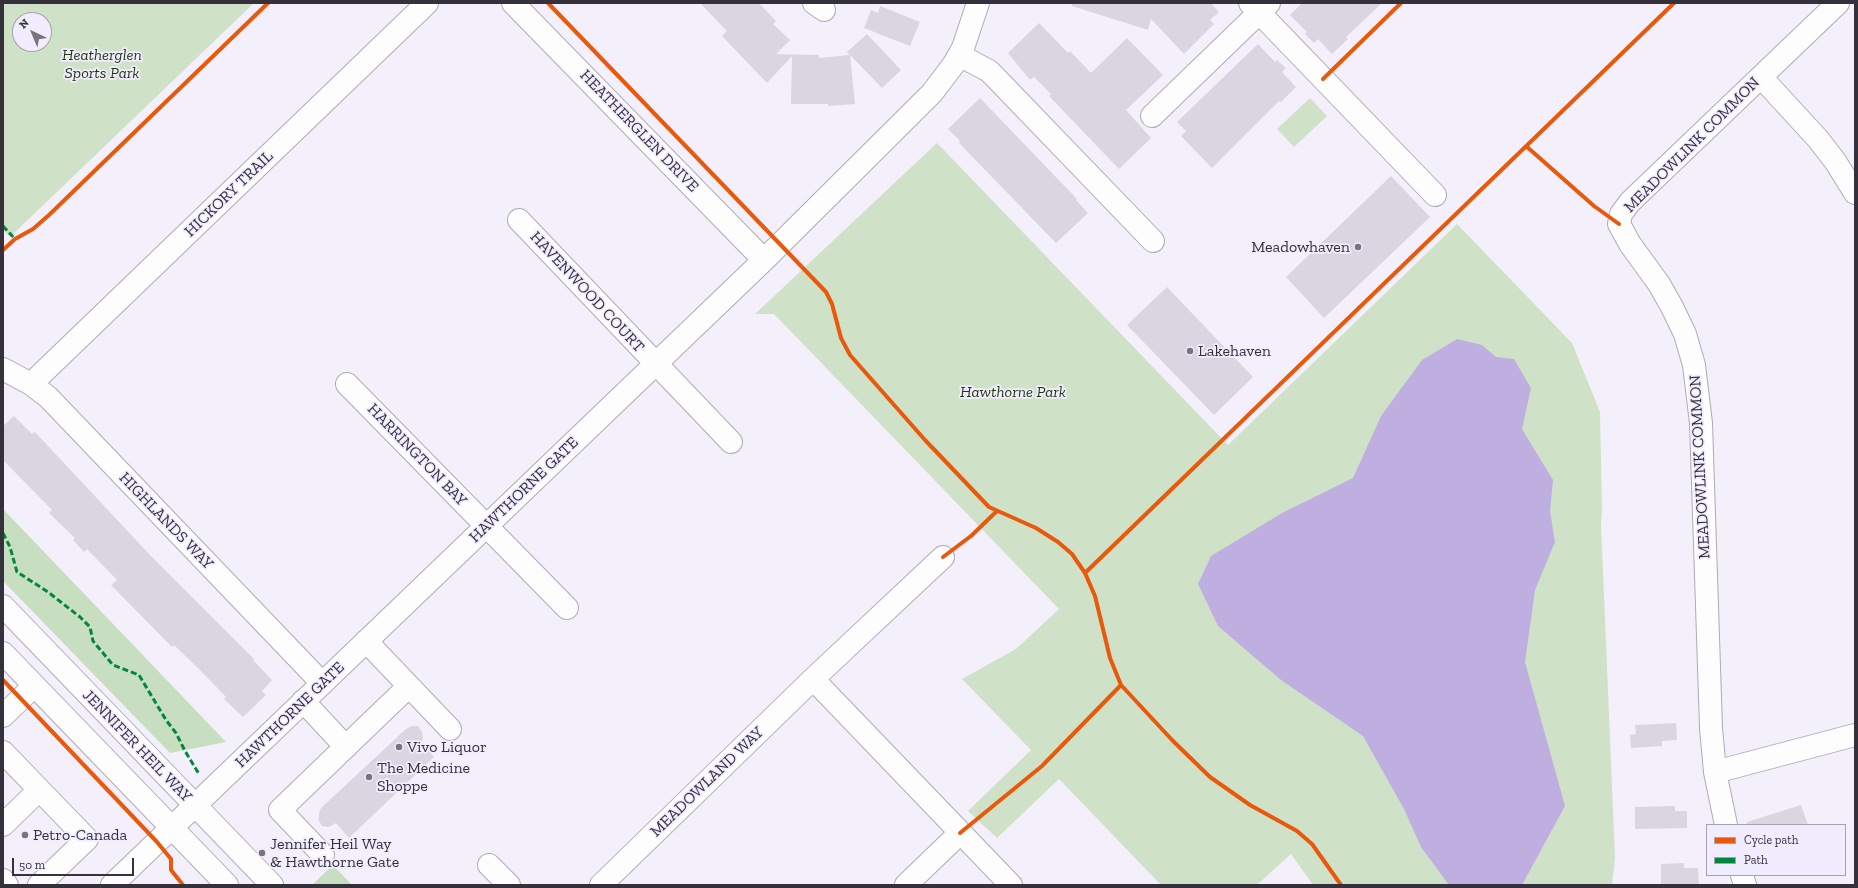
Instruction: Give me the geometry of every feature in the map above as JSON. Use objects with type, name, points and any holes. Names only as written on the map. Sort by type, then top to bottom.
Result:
[{"type":"street","name":"HICKORY TRAIL","points":[[31,384],[427,3]]},
{"type":"street","name":"HEATHERGLEN DRIVE","points":[[513,3],[764,260]]},
{"type":"street","name":"HAWTHORNE GATE","points":[[112,885],[764,260],[932,93],[945,78],[959,55],[978,3]]},
{"type":"street","name":"MEADOWLINK COMMON","points":[[1726,824],[1715,772],[1711,728],[1701,423],[1694,365],[1685,334],[1672,306],[1659,284],[1630,244],[1619,224],[1622,214],[1630,202],[1838,3]]},
{"type":"street","points":[[1152,116],[1259,6],[1435,195]]},
{"type":"street","points":[[959,55],[989,71],[1153,241]]},
{"type":"street","points":[[1761,76],[1818,139],[1835,161],[1855,193]]},
{"type":"street","name":"HAVENWOOD COURT","points":[[519,220],[731,442]]},
{"type":"street","name":"HIGHLANDS WAY","points":[[3,369],[31,384],[48,397],[322,684]]},
{"type":"street","name":"HARRINGTON BAY","points":[[347,384],[567,608]]},
{"type":"street","name":"MEADOWLAND WAY","points":[[602,885],[813,679],[943,557]]},
{"type":"street","name":"JENNIFER HEIL WAY","points":[[3,606],[272,885]]},
{"type":"street","points":[[366,641],[450,729]]},
{"type":"street","name":"JENNIFER HEIL WAY","points":[[3,653],[227,885]]},
{"type":"street","points":[[813,679],[1011,885]]},
{"type":"street","points":[[3,716],[34,686]]},
{"type":"street","points":[[323,855],[280,810],[409,686]]},
{"type":"street","points":[[304,701],[346,747]]},
{"type":"street","points":[[1715,772],[1855,735]]},
{"type":"street","points":[[3,752],[87,839],[39,885]]},
{"type":"street","points":[[3,825],[39,790]]},
{"type":"street","points":[[906,885],[960,833]]},
{"type":"street","points":[[490,865],[509,885]]},
{"type":"street","points":[[3,880],[8,885]]},
{"type":"green space","name":"Heatherglen Sports Park","points":[[3,3],[254,3],[10,237],[3,230]]},
{"type":"green space","points":[[1310,98],[1327,116],[1294,147],[1277,129]]},
{"type":"green space","name":"Hawthorne Park","points":[[937,143],[1228,445],[1457,224],[1572,343],[1600,412],[1601,524],[1615,858],[1612,885],[1313,885],[1291,854],[1257,885],[1161,885],[1059,779],[997,838],[968,811],[1031,750],[962,679],[1016,649],[1059,609],[774,314],[755,314]]},
{"type":"green space","points":[[3,509],[226,742],[170,753],[3,581]]},
{"type":"green space","points":[[333,865],[352,885],[312,885]]},
{"type":"shaded area","points":[[1457,339],[1482,345],[1496,357],[1514,359],[1531,388],[1522,429],[1553,480],[1550,511],[1555,542],[1535,590],[1525,662],[1565,806],[1522,885],[1449,885],[1421,847],[1404,809],[1363,736],[1281,680],[1218,626],[1198,584],[1211,556],[1282,513],[1353,478],[1381,416],[1422,360]]},
{"type":"building","points":[[700,3],[759,3],[776,21],[773,24],[790,40],[776,54],[819,55],[819,58],[849,55],[847,52],[867,34],[901,70],[882,88],[850,55],[855,104],[828,106],[828,104],[791,104],[792,56],[767,83],[722,36],[727,31]]},
{"type":"building","points":[[1072,3],[1211,3],[1219,12],[1210,20],[1214,24],[1184,54],[1151,19],[1148,30],[1072,6]]},
{"type":"building","points":[[1302,3],[1382,3],[1346,37],[1348,39],[1332,54],[1318,39],[1314,43],[1305,34],[1307,32],[1290,15]]},
{"type":"building","points":[[880,6],[920,22],[910,46],[864,28],[871,10],[878,13]]},
{"type":"building","points":[[1039,23],[1068,53],[1070,51],[1091,73],[1127,38],[1163,75],[1126,110],[1151,138],[1119,169],[1049,96],[1051,94],[1034,77],[1030,80],[1008,53]]},
{"type":"building","points":[[1258,44],[1275,62],[1277,60],[1286,68],[1282,72],[1296,87],[1281,102],[1279,101],[1212,168],[1181,136],[1186,131],[1177,122]]},
{"type":"building","points":[[980,98],[1077,199],[1076,200],[1088,213],[1056,243],[959,143],[960,141],[948,129]]},
{"type":"building","name":"Meadowhaven","points":[[1391,176],[1430,217],[1324,318],[1286,277]]},
{"type":"building","name":"Lakehaven","points":[[1167,287],[1253,377],[1214,415],[1127,325]]},
{"type":"building","points":[[14,416],[32,434],[35,432],[150,555],[254,659],[253,660],[272,680],[262,691],[266,695],[243,717],[224,699],[226,697],[199,669],[174,645],[172,647],[111,585],[117,580],[87,549],[84,552],[73,540],[75,538],[49,513],[52,510],[3,460],[3,426]]},
{"type":"building","points":[[1676,723],[1677,740],[1662,741],[1662,746],[1631,748],[1630,735],[1636,734],[1635,725]]},
{"type":"building","points":[[412,726],[418,726],[422,732],[423,738],[421,743],[434,757],[349,838],[336,823],[329,827],[322,826],[319,821],[319,813],[321,808],[406,729]]},
{"type":"building","points":[[1801,805],[1808,824],[1747,824],[1747,822]]},
{"type":"building","points":[[1675,806],[1675,811],[1687,811],[1687,828],[1635,829],[1635,807]]},
{"type":"building","points":[[1684,863],[1684,868],[1698,868],[1699,885],[1661,885],[1661,864]]},
{"type":"marked path","points":[[3,226],[15,239]]},
{"type":"marked path","points":[[3,533],[10,547],[17,572],[48,592],[80,617],[90,627],[93,641],[113,665],[139,675],[166,720],[176,733],[199,774]]},
{"type":"cycle path","points":[[3,250],[15,239],[33,229],[49,215],[268,3]]},
{"type":"cycle path","points":[[548,3],[826,292],[832,304],[841,338],[850,355],[925,440],[989,507],[1036,528],[1058,542],[1072,554],[1085,573],[1095,596],[1110,658],[1121,685],[1173,741],[1210,777],[1250,805],[1297,831],[1312,844],[1341,885]]},
{"type":"cycle path","points":[[1323,79],[1401,3]]},
{"type":"cycle path","points":[[1085,573],[1674,3]]},
{"type":"cycle path","points":[[1526,146],[1594,206],[1619,224]]},
{"type":"cycle path","points":[[943,557],[971,536],[997,511]]},
{"type":"cycle path","points":[[3,680],[157,842],[171,859],[171,870],[183,885]]},
{"type":"cycle path","points":[[960,833],[1042,766],[1121,685]]},
{"type":"place","name":"Meadowhaven","points":[[1358,247]]},
{"type":"place","name":"Lakehaven","points":[[1190,351]]},
{"type":"place","name":"Vivo Liquor","points":[[399,747]]},
{"type":"place","name":"The Medicine Shoppe","points":[[369,777]]},
{"type":"place","name":"Petro-Canada","points":[[25,835]]},
{"type":"place","name":"Jennifer Heil Way & Hawthorne Gate","points":[[262,853]]}]
